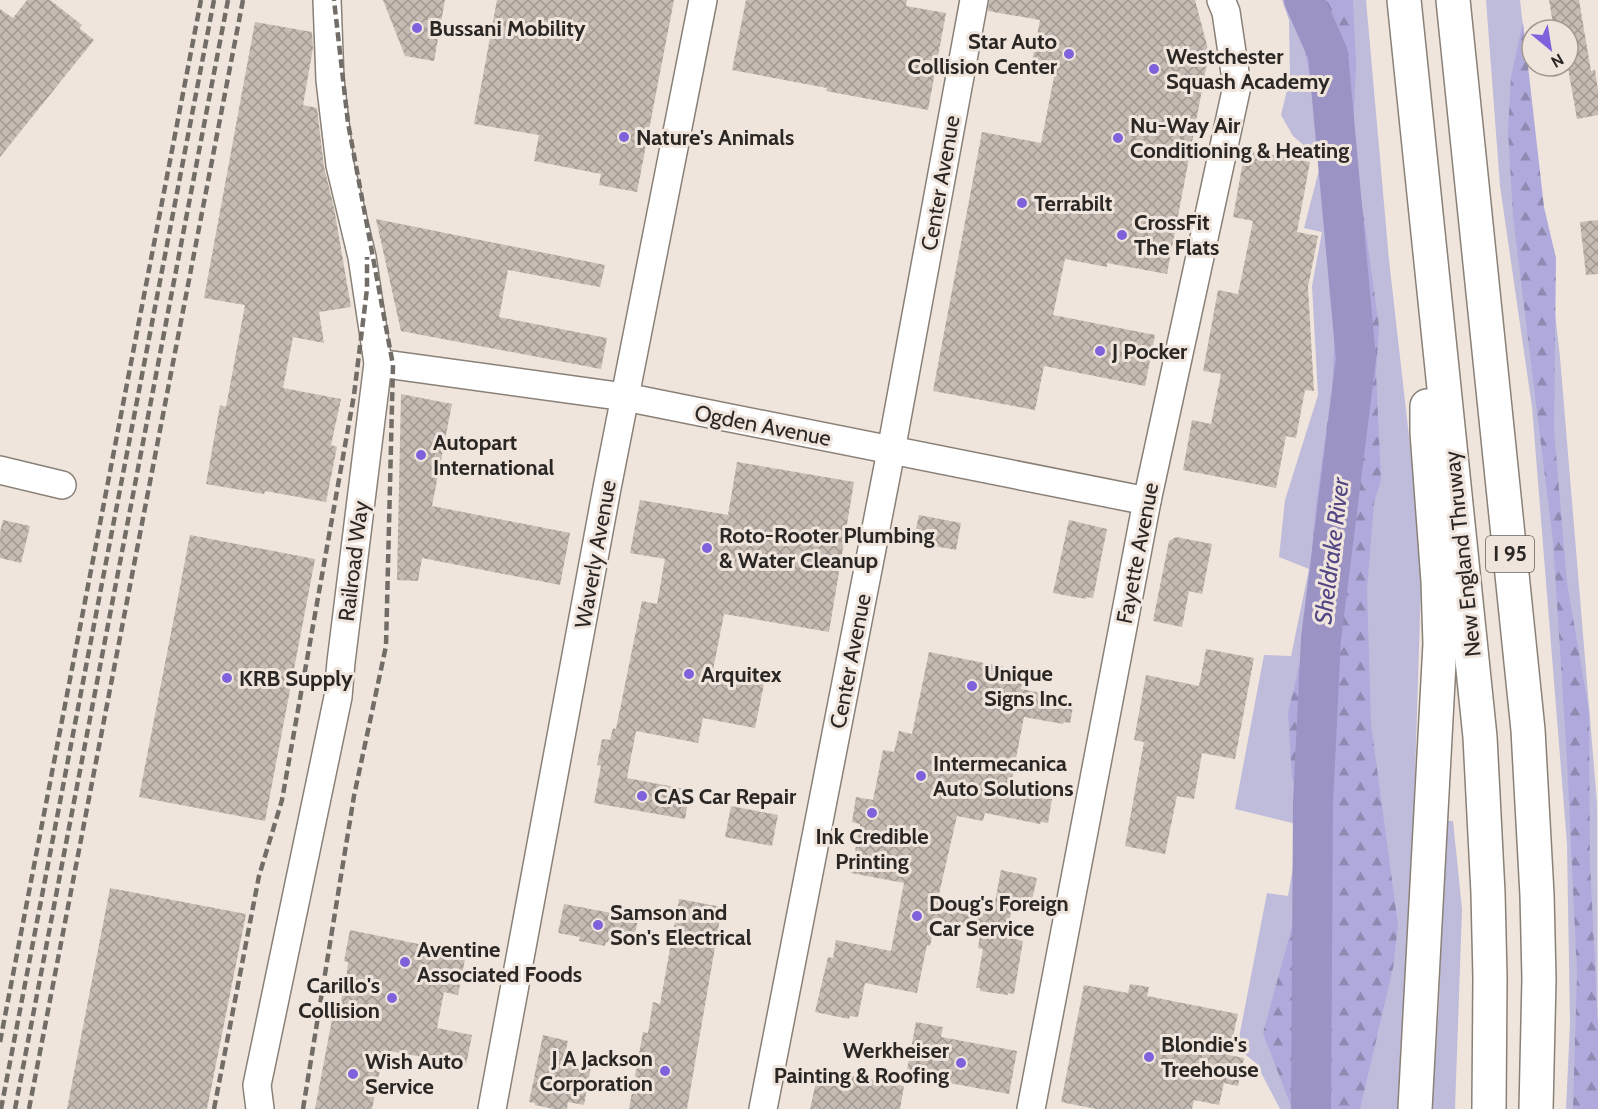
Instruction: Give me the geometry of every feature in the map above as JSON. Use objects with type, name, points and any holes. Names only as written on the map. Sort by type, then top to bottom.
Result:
[{"type":"highway","name":"New England Thruway","points":[[1404,0],[1480,737],[1489,925],[1489,1109]]},
{"type":"highway","name":"I 95","points":[[1453,0],[1528,730],[1539,979],[1536,1109]]},
{"type":"highway","points":[[1415,1109],[1440,644],[1438,581],[1426,432],[1431,260]]},
{"type":"street","name":"Waverly Avenue","points":[[492,1109],[624,397],[703,0]]},
{"type":"street","name":"Center Avenue","points":[[763,1109],[891,451],[974,0]]},
{"type":"street","name":"Fayette Avenue","points":[[1031,1109],[1147,501],[1237,86],[1226,12],[1221,0]]},
{"type":"street","name":"Railroad Way","points":[[260,1109],[257,1085],[338,697],[340,662],[378,363],[362,257],[340,165],[330,80],[327,5]]},
{"type":"street","name":"Ogden Avenue","points":[[378,363],[624,397],[1147,501]]},
{"type":"street","points":[[0,470],[62,485]]},
{"type":"shaded area","points":[[1282,0],[1366,0],[1389,260],[1422,551],[1413,842],[1398,1109],[1280,1109],[1256,1063],[1237,1048],[1267,893],[1288,896],[1300,825],[1235,809],[1264,655],[1291,656],[1309,569],[1279,557],[1285,500],[1318,395],[1312,286],[1322,232],[1304,228],[1320,166],[1315,155],[1293,136],[1281,115],[1290,78],[1289,20]]},
{"type":"shaded area","points":[[1486,0],[1520,0],[1522,18],[1520,18],[1520,78],[1529,78],[1560,357],[1597,803],[1598,1109],[1566,1109],[1570,1023],[1567,844],[1532,407],[1500,186]]},
{"type":"shaded area","points":[[1445,821],[1453,821],[1462,909],[1455,1109],[1432,1109],[1439,1002]]},
{"type":"green space","points":[[1295,0],[1353,0],[1356,63],[1353,141],[1379,326],[1376,373],[1381,480],[1374,503],[1367,589],[1371,724],[1398,925],[1393,968],[1360,1109],[1292,1109],[1263,1033],[1299,901],[1308,837],[1306,822],[1292,777],[1288,713],[1321,575],[1312,548],[1332,389],[1337,296],[1326,158]]},
{"type":"green space","points":[[1520,36],[1520,78],[1529,78],[1544,207],[1556,258],[1554,430],[1567,583],[1589,711],[1590,863],[1598,1025],[1598,1109],[1573,1109],[1577,974],[1567,760],[1553,542],[1513,216],[1508,130],[1511,77]]},
{"type":"building","points":[[27,0],[50,0],[82,25],[79,28],[94,40],[0,157],[0,9],[13,18]]},
{"type":"building","name":"Bussani Mobility","points":[[383,0],[445,0],[434,61],[405,56]]},
{"type":"building","points":[[497,0],[674,0],[637,192],[599,185],[601,174],[534,161],[539,135],[474,124]]},
{"type":"building","points":[[746,0],[907,0],[906,6],[946,13],[928,110],[732,70]]},
{"type":"building","points":[[989,0],[1195,0],[1209,53],[1167,274],[1107,263],[1107,267],[1065,259],[1053,315],[1155,335],[1145,386],[1044,366],[1035,410],[933,391],[982,132],[1041,143],[1054,77],[1030,72],[1040,20],[988,11]]},
{"type":"building","points":[[1549,0],[1579,0],[1591,71],[1595,70],[1598,115],[1577,119],[1570,78],[1580,78],[1580,18],[1552,18]]},
{"type":"building","points":[[255,22],[312,32],[313,48],[303,105],[317,108],[324,167],[334,208],[351,307],[319,312],[324,343],[293,337],[283,388],[341,399],[331,445],[337,447],[326,502],[265,491],[264,494],[206,484],[220,405],[226,407],[245,305],[204,298]]},
{"type":"building","points":[[1245,150],[1310,162],[1297,232],[1318,236],[1308,287],[1314,391],[1305,390],[1296,438],[1286,436],[1276,488],[1183,470],[1192,420],[1211,424],[1221,374],[1203,371],[1218,290],[1238,294],[1253,221],[1233,217]]},
{"type":"building","points":[[376,219],[605,265],[600,287],[508,270],[499,317],[607,338],[601,369],[401,331]]},
{"type":"building","points":[[1598,220],[1598,274],[1586,275],[1580,222]]},
{"type":"building","name":"Autopart International","points":[[401,394],[452,404],[432,506],[570,533],[560,585],[422,558],[418,581],[397,580]]},
{"type":"building","points":[[737,462],[854,482],[829,632],[724,614],[713,670],[765,679],[755,728],[703,718],[698,743],[636,731],[627,778],[690,790],[685,819],[594,803],[601,766],[597,765],[602,739],[610,740],[613,728],[616,729],[642,601],[657,604],[665,559],[630,553],[640,500],[728,515]]},
{"type":"building","points":[[919,515],[961,523],[956,550],[913,542]]},
{"type":"building","points":[[3,520],[30,526],[21,563],[0,558],[0,532]]},
{"type":"building","points":[[1069,520],[1107,529],[1093,598],[1086,597],[1086,599],[1053,593]]},
{"type":"building","name":"KRB Supply","points":[[190,535],[315,559],[265,821],[139,797]]},
{"type":"building","points":[[1176,537],[1212,544],[1202,594],[1189,591],[1182,627],[1153,621],[1169,541]]},
{"type":"building","points":[[1206,649],[1254,658],[1235,759],[1202,753],[1194,799],[1177,796],[1165,854],[1125,846],[1144,742],[1134,740],[1146,675],[1199,686]]},
{"type":"building","points":[[929,652],[1024,671],[1021,689],[1074,701],[1070,723],[1064,722],[1063,724],[1024,717],[1010,789],[1045,795],[1044,798],[1052,799],[1048,823],[1041,822],[1040,824],[985,813],[983,821],[957,816],[939,894],[940,898],[994,907],[1001,870],[1037,878],[1032,900],[1013,899],[1007,937],[1023,941],[1014,994],[980,991],[980,988],[976,988],[983,949],[978,948],[981,929],[935,921],[930,946],[927,945],[917,993],[865,983],[858,1017],[850,1016],[849,1019],[815,1012],[828,957],[833,958],[836,940],[891,951],[904,883],[851,873],[860,824],[852,822],[856,797],[873,800],[883,750],[894,752],[899,731],[912,734]]},
{"type":"building","points":[[731,806],[778,815],[772,846],[725,837]]},
{"type":"building","points":[[110,888],[246,914],[207,1109],[67,1109]]},
{"type":"building","points":[[679,899],[722,907],[687,1109],[629,1109],[643,1032],[648,1033],[653,1002],[660,1004]]},
{"type":"building","name":"Samson and Son's Electrical","points":[[564,904],[638,918],[633,947],[606,942],[605,946],[579,941],[580,937],[558,933]]},
{"type":"building","points":[[350,930],[428,946],[427,951],[465,959],[458,995],[444,992],[437,1028],[472,1035],[466,1065],[384,1050],[372,1109],[315,1109],[334,1009],[339,1010],[347,972],[348,962],[344,961]]},
{"type":"building","name":"Blondie's Treehouse","points":[[1130,984],[1149,987],[1147,996],[1238,1014],[1229,1055],[1244,1058],[1238,1086],[1224,1083],[1219,1105],[1194,1100],[1192,1109],[1096,1109],[1061,1102],[1084,985],[1128,993]]},
{"type":"building","name":"Werkheiser Painting & Roofing","points":[[916,1022],[943,1027],[941,1037],[1017,1051],[1009,1094],[906,1075]]},
{"type":"building","points":[[543,1035],[568,1041],[563,1062],[591,1067],[584,1105],[568,1102],[567,1109],[554,1109],[529,1102]]},
{"type":"building","points":[[819,1069],[904,1086],[900,1109],[810,1109]]},
{"type":"waterway","name":"Sheldrake River","points":[[1304,0],[1328,54],[1356,359],[1321,639],[1313,803],[1311,1109]]},
{"type":"railway","points":[[0,1042],[201,0]]},
{"type":"railway","points":[[1,1109],[214,0]]},
{"type":"railway","points":[[15,1109],[228,0]]},
{"type":"railway","points":[[29,1109],[243,0]]},
{"type":"railway","points":[[303,1109],[354,796],[386,646],[393,365],[348,123],[334,0]]},
{"type":"railway","points":[[214,1109],[259,876],[282,800],[354,395],[367,289],[367,257]]},
{"type":"place","name":"Bussani Mobility","points":[[417,28]]},
{"type":"place","name":"Star Auto Collision Center","points":[[1069,54]]},
{"type":"place","name":"Westchester Squash Academy","points":[[1154,69]]},
{"type":"place","name":"Nature's Animals","points":[[624,137]]},
{"type":"place","name":"Nu-Way Air Conditioning & Heating","points":[[1118,138]]},
{"type":"place","name":"Terrabilt","points":[[1022,203]]},
{"type":"place","name":"CrossFit The Flats","points":[[1122,235]]},
{"type":"place","name":"J Pocker","points":[[1100,351]]},
{"type":"place","name":"Autopart International","points":[[421,455]]},
{"type":"place","name":"Roto-Rooter Plumbing & Water Cleanup","points":[[707,548]]},
{"type":"place","name":"Arquitex","points":[[689,674]]},
{"type":"place","name":"KRB Supply","points":[[227,678]]},
{"type":"place","name":"Unique Signs Inc.","points":[[972,686]]},
{"type":"place","name":"Intermecanica Auto Solutions","points":[[921,776]]},
{"type":"place","name":"CAS Car Repair","points":[[642,796]]},
{"type":"place","name":"Ink Credible Printing","points":[[872,813]]},
{"type":"place","name":"Doug's Foreign Car Service","points":[[917,916]]},
{"type":"place","name":"Samson and Son's Electrical","points":[[598,925]]},
{"type":"place","name":"Aventine Associated Foods","points":[[405,962]]},
{"type":"place","name":"Carillo's Collision","points":[[392,998]]},
{"type":"place","name":"Blondie's Treehouse","points":[[1149,1057]]},
{"type":"place","name":"Werkheiser Painting & Roofing","points":[[961,1063]]},
{"type":"place","name":"J A Jackson Corporation","points":[[665,1071]]},
{"type":"place","name":"Wish Auto Service","points":[[353,1074]]}]
